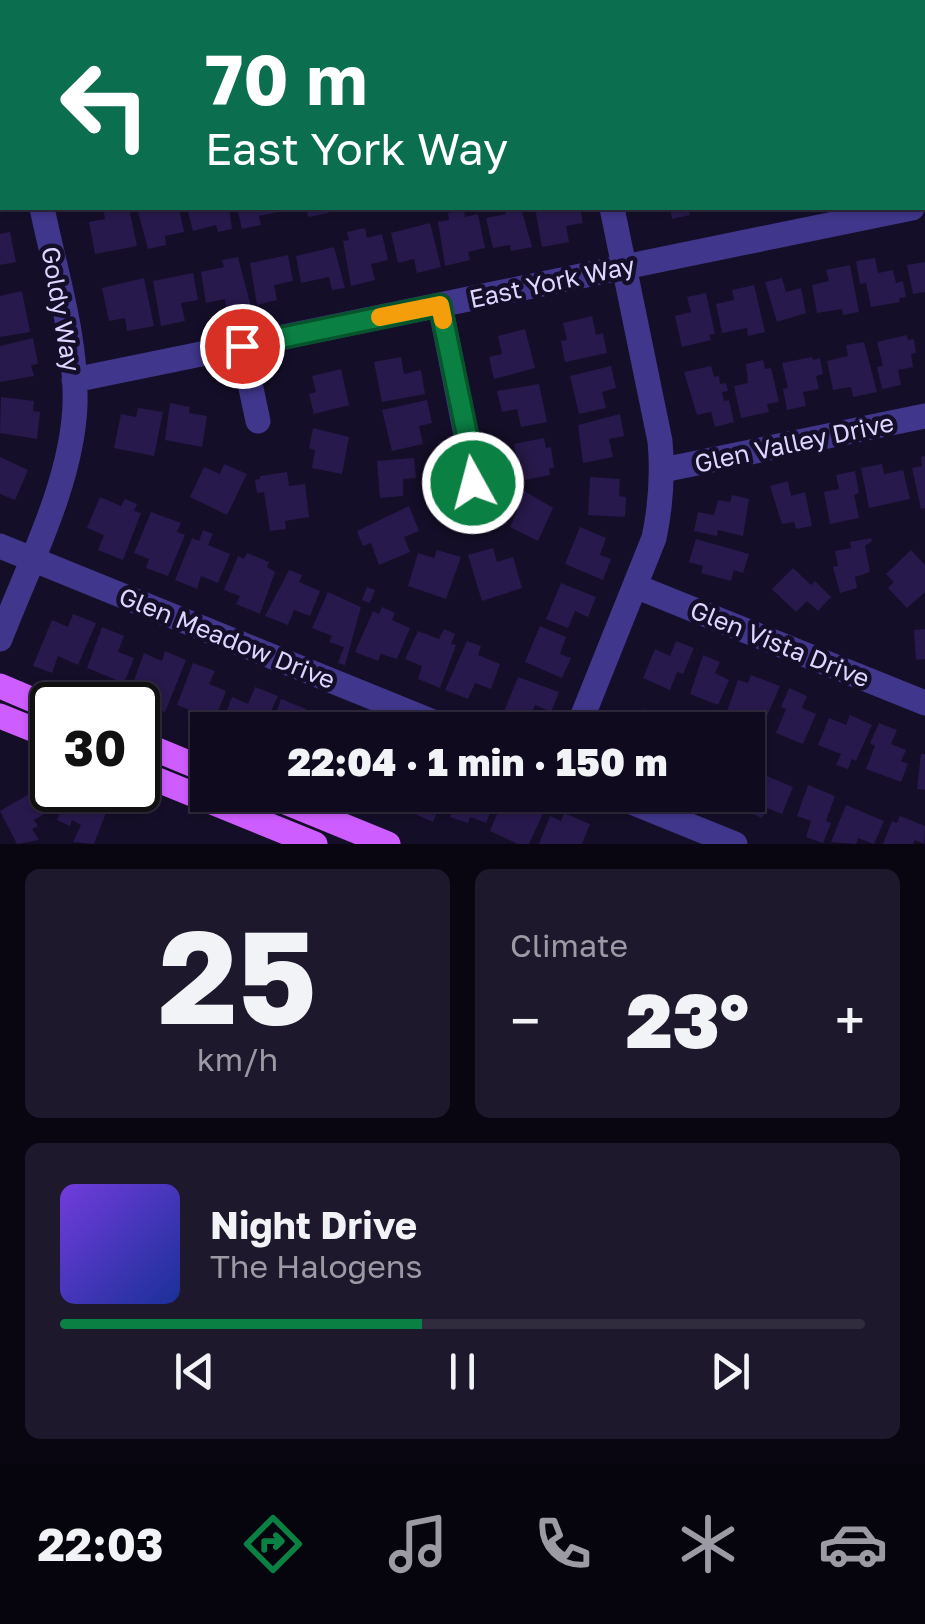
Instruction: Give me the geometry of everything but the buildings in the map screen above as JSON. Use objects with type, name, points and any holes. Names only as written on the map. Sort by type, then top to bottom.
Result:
[{"type":"main road","points":[[0,686],[30,699]]},
{"type":"main road","points":[[0,716],[30,729]]},
{"type":"main road","points":[[160,751],[190,763]]},
{"type":"main road","points":[[160,781],[315,844]]},
{"type":"main road","points":[[310,812],[388,844]]},
{"type":"street","name":"Goldy Way","points":[[0,639],[62,478],[71,442],[71,347],[42,210]]},
{"type":"street","points":[[583,712],[654,538],[663,470],[612,210]]},
{"type":"street","name":"East York Way","points":[[74,380],[902,210]]},
{"type":"street","points":[[440,305],[472,465],[473,483],[458,501]]},
{"type":"street","points":[[242,346],[258,421]]},
{"type":"street","name":"Glen Valley Drive","points":[[663,470],[925,416]]},
{"type":"street","name":"Glen Meadow Drive","points":[[0,546],[410,712]]},
{"type":"street","name":"Glen Vista Drive","points":[[635,586],[925,703]]},
{"type":"street","points":[[656,812],[735,844]]},
{"type":"slow traffic","points":[[380,317],[440,305],[443,320]]},
{"type":"route","points":[[242,346],[440,305],[473,483]]}]
